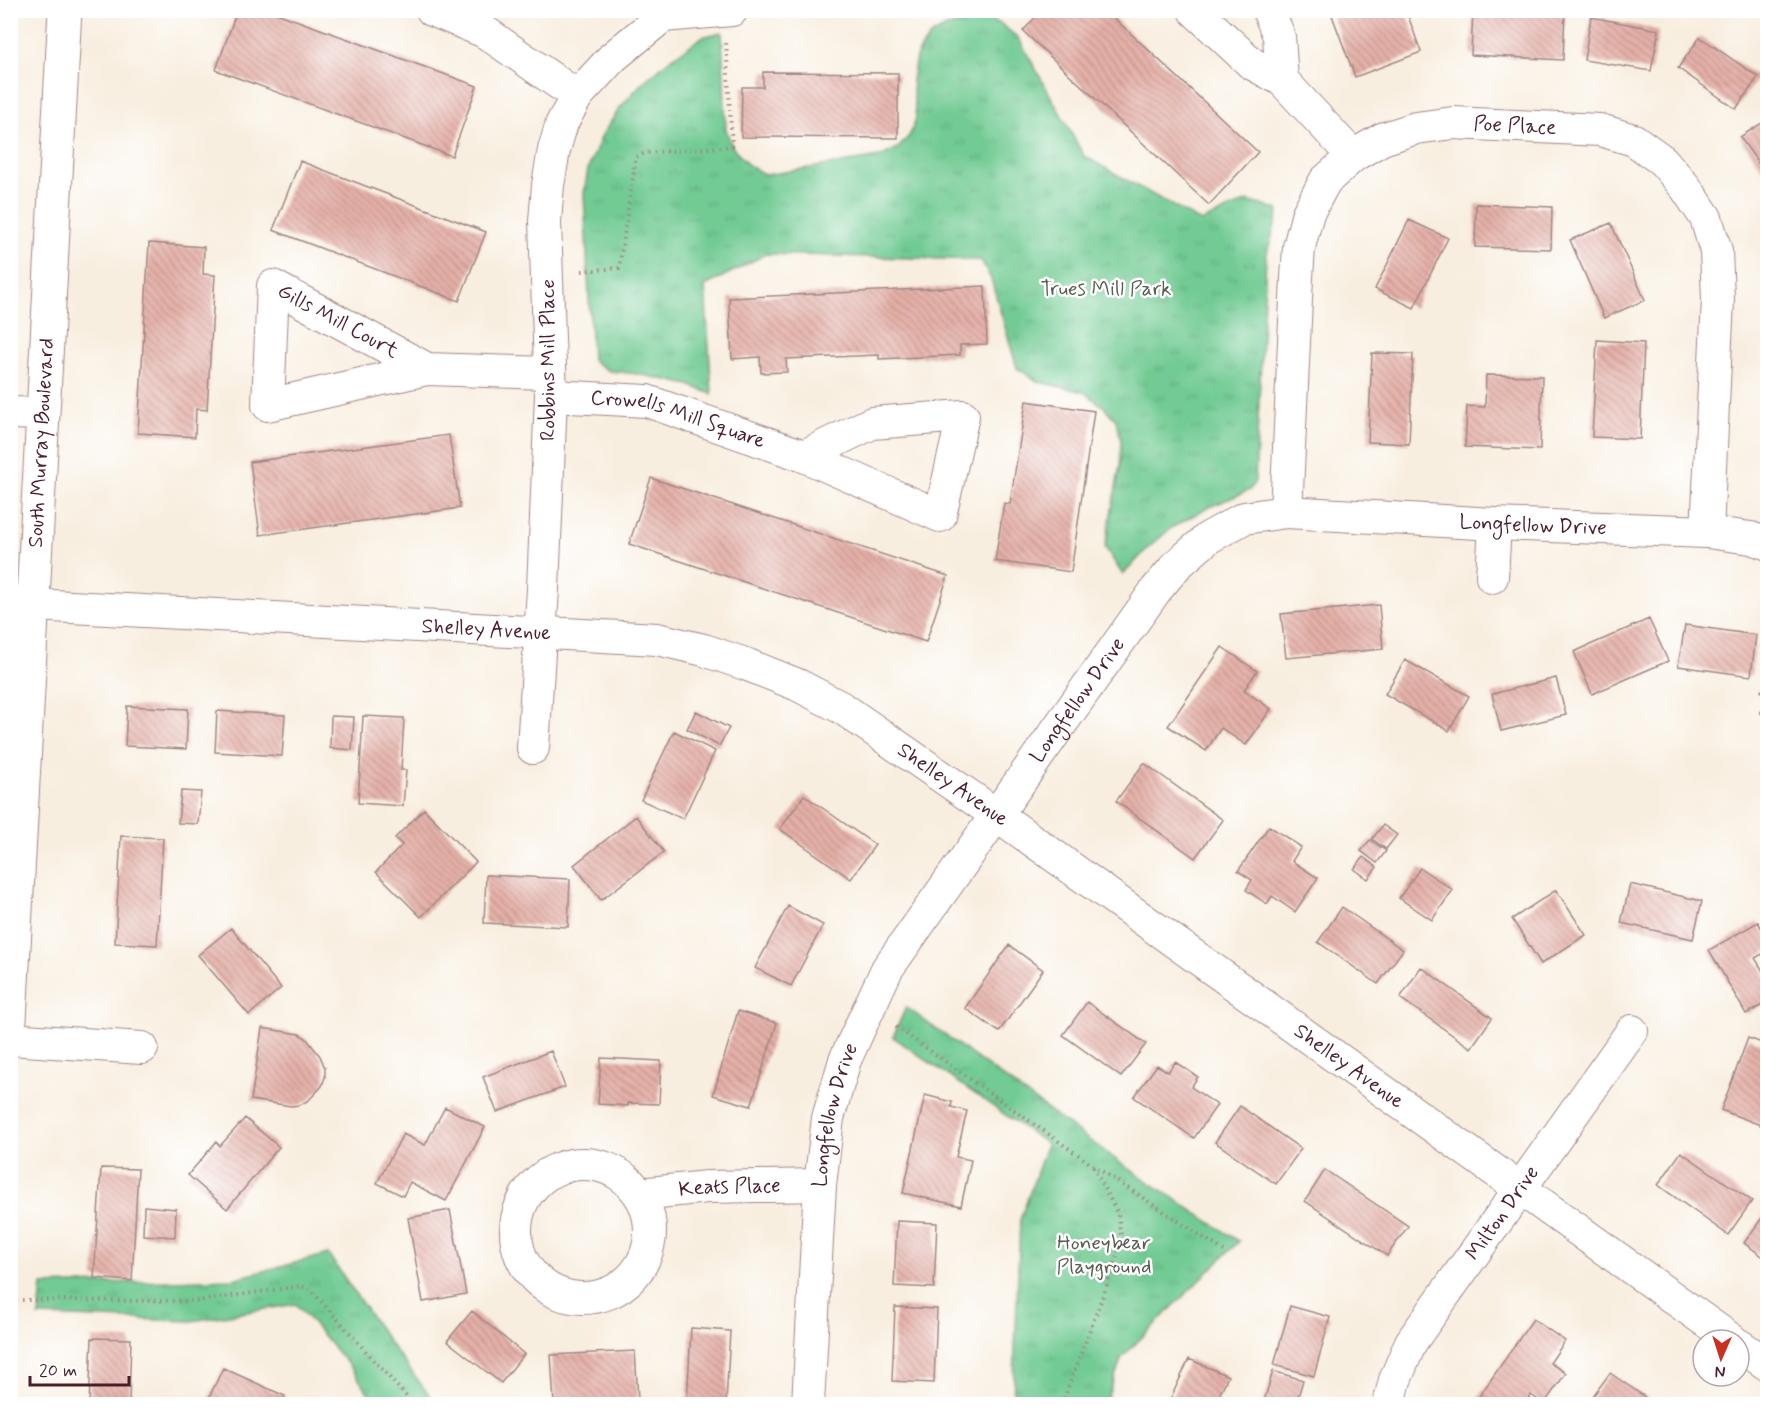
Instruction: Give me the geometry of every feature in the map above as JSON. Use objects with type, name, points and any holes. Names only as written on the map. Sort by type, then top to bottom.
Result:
[{"type":"main road","name":"South Murray Boulevard","points":[[10,1020],[65,10]]},
{"type":"street","points":[[432,10],[481,21],[577,96]]},
{"type":"street","points":[[1194,10],[1251,63],[1282,80],[1353,156]]},
{"type":"street","points":[[1268,10],[1279,36],[1282,80]]},
{"type":"street","name":"Robbins Mill Place","points":[[533,748],[550,384],[545,221],[554,150],[562,123],[577,96],[613,57],[664,13],[729,26]]},
{"type":"street","name":"Poe Place","points":[[1286,512],[1296,278],[1299,247],[1308,213],[1325,181],[1353,156],[1382,139],[1416,128],[1453,123],[1600,130],[1634,140],[1663,161],[1686,188],[1706,218],[1716,251],[1718,299],[1707,532]]},
{"type":"street","name":"Gills Mill Court","points":[[427,369],[273,286],[268,405],[427,369],[550,384]]},
{"type":"street","name":"Crowells Mill Square","points":[[550,384],[647,401],[804,456],[940,516],[963,416],[872,423],[804,456]]},
{"type":"street","points":[[10,413],[44,414]]},
{"type":"street","name":"Longfellow Drive","points":[[808,1404],[820,1185],[828,1118],[845,1060],[866,1011],[887,969],[1156,590],[1177,565],[1208,538],[1244,518],[1286,512],[1495,524],[1707,532],[1751,538],[1767,544]]},
{"type":"street","points":[[1492,577],[1495,524]]},
{"type":"street","name":"Shelley Avenue","points":[[34,605],[657,639],[704,650],[798,685],[842,708],[997,815],[1715,1328]]},
{"type":"street","name":"Milton Drive","points":[[1389,1404],[1395,1380],[1411,1342],[1632,1030]]},
{"type":"street","points":[[10,1039],[142,1048]]},
{"type":"street","points":[[586,1163],[608,1167],[626,1178],[640,1194],[649,1214],[651,1235],[646,1256],[634,1276],[615,1290],[593,1298],[569,1297],[547,1288],[530,1273],[519,1252],[515,1229],[519,1208],[529,1189],[545,1174],[565,1165],[586,1163]]},
{"type":"street","name":"Keats Place","points":[[640,1194],[707,1187],[820,1185]]},
{"type":"street","points":[[1751,1354],[1767,1365]]},
{"type":"path","points":[[582,271],[620,268],[636,156],[645,153],[732,146],[729,26]]},
{"type":"path","points":[[866,1011],[898,1028],[1091,1164],[1227,1253]]},
{"type":"path","points":[[1062,1404],[1116,1261],[1121,1236],[1118,1214],[1091,1164]]},
{"type":"path","points":[[10,1300],[197,1301],[301,1286],[312,1291],[413,1404]]},
{"type":"green space","name":"Trues Mill Park","points":[[988,18],[1001,24],[1019,39],[1084,156],[1201,222],[1247,201],[1279,210],[1266,257],[1255,481],[1250,490],[1203,510],[1171,528],[1123,575],[1105,547],[1120,466],[1121,441],[1116,420],[1104,407],[1084,392],[1039,382],[1017,368],[991,279],[981,260],[766,254],[705,286],[712,394],[667,380],[609,371],[592,360],[584,193],[588,169],[602,135],[620,108],[640,85],[668,61],[702,37],[722,32],[726,130],[732,146],[747,164],[765,175],[880,157],[898,148],[910,135],[916,118],[912,80],[916,57],[930,36],[946,27]]},
{"type":"green space","name":"Honeybear Playground","points":[[906,1007],[1129,1169],[1239,1241],[1122,1357],[1105,1404],[1013,1404],[1020,1220],[1047,1144],[893,1037]]},
{"type":"green space","points":[[328,1254],[388,1341],[436,1404],[376,1404],[352,1369],[296,1304],[192,1321],[39,1316],[42,1285],[233,1279]]},
{"type":"building","points":[[237,10],[268,10],[477,86],[452,156],[216,70]]},
{"type":"building","points":[[932,10],[950,10],[950,11],[934,16]]},
{"type":"building","points":[[1042,10],[1111,10],[1116,15],[1113,17],[1258,152],[1209,205],[1023,31]]},
{"type":"building","points":[[1330,10],[1406,10],[1421,52],[1355,77]]},
{"type":"building","points":[[1473,10],[1565,12],[1563,60],[1471,55]]},
{"type":"building","points":[[1591,17],[1659,30],[1651,71],[1584,60]]},
{"type":"building","points":[[1700,37],[1758,77],[1736,109],[1678,68]]},
{"type":"building","points":[[763,72],[898,73],[898,138],[741,137],[742,87],[763,87]]},
{"type":"building","points":[[1768,119],[1768,177],[1740,137]]},
{"type":"building","points":[[300,161],[486,232],[459,301],[273,230]]},
{"type":"building","points":[[1476,204],[1552,207],[1551,249],[1475,247]]},
{"type":"building","points":[[1409,220],[1448,238],[1414,308],[1375,289]]},
{"type":"building","points":[[1611,223],[1645,300],[1604,318],[1570,240]]},
{"type":"building","points":[[149,243],[204,247],[203,274],[215,275],[207,410],[196,409],[195,437],[138,433]]},
{"type":"building","points":[[985,286],[987,344],[960,345],[960,355],[879,359],[879,355],[786,359],[787,372],[761,373],[760,357],[732,359],[729,298]]},
{"type":"building","points":[[1597,340],[1644,343],[1640,439],[1592,437]]},
{"type":"building","points":[[1372,353],[1413,354],[1409,444],[1368,442]]},
{"type":"building","points":[[1486,375],[1542,376],[1540,450],[1465,447],[1467,406],[1485,407]]},
{"type":"building","points":[[1026,401],[1094,411],[1071,572],[995,561],[1004,503],[1010,504]]},
{"type":"building","points":[[449,435],[460,508],[260,535],[250,462]]},
{"type":"building","points":[[651,478],[948,576],[926,642],[629,544]]},
{"type":"building","points":[[1379,605],[1383,649],[1286,658],[1281,614]]},
{"type":"building","points":[[1649,619],[1668,661],[1592,694],[1574,652]]},
{"type":"building","points":[[1685,625],[1756,635],[1751,676],[1678,666]]},
{"type":"building","points":[[1222,647],[1257,671],[1244,690],[1271,709],[1246,745],[1221,728],[1206,751],[1168,726]]},
{"type":"building","points":[[1405,660],[1469,696],[1449,731],[1385,694]]},
{"type":"building","points":[[1556,678],[1566,715],[1501,731],[1492,694]]},
{"type":"building","points":[[1768,686],[1768,699],[1761,691]]},
{"type":"building","points":[[127,706],[188,709],[186,749],[125,746]]},
{"type":"building","points":[[1768,706],[1768,721],[1760,712]]},
{"type":"building","points":[[217,711],[285,715],[282,756],[215,752]]},
{"type":"building","points":[[696,711],[729,728],[719,746],[687,729]]},
{"type":"building","points":[[331,716],[354,717],[352,750],[330,748]]},
{"type":"building","points":[[363,716],[404,718],[401,770],[406,770],[403,806],[358,803]]},
{"type":"building","points":[[674,731],[715,751],[683,819],[641,800]]},
{"type":"building","points":[[1144,763],[1223,820],[1195,858],[1116,801]]},
{"type":"building","points":[[181,791],[201,792],[198,824],[178,823]]},
{"type":"building","points":[[804,795],[875,845],[851,879],[780,829]]},
{"type":"building","points":[[424,809],[476,862],[421,917],[376,872],[402,845],[395,838]]},
{"type":"building","points":[[636,816],[664,852],[601,900],[574,865]]},
{"type":"building","points":[[1383,825],[1397,835],[1386,849],[1372,839]]},
{"type":"building","points":[[1269,826],[1301,847],[1292,861],[1318,878],[1295,912],[1272,896],[1267,904],[1246,890],[1252,880],[1238,871]]},
{"type":"building","points":[[121,836],[163,838],[157,945],[115,943]]},
{"type":"building","points":[[1370,840],[1386,851],[1377,863],[1361,851]]},
{"type":"building","points":[[1363,857],[1377,867],[1368,879],[1354,869]]},
{"type":"building","points":[[1420,868],[1453,890],[1432,920],[1399,898]]},
{"type":"building","points":[[486,875],[570,879],[568,927],[484,923]]},
{"type":"building","points":[[1630,884],[1702,901],[1693,939],[1621,923]]},
{"type":"building","points":[[1556,890],[1586,935],[1541,964],[1512,919]]},
{"type":"building","points":[[788,906],[823,925],[791,986],[755,968]]},
{"type":"building","points":[[1342,907],[1403,950],[1378,984],[1318,942]]},
{"type":"building","points":[[1758,922],[1768,939],[1768,951],[1755,958],[1768,979],[1768,1002],[1746,1014],[1709,950]]},
{"type":"building","points":[[231,928],[281,988],[249,1015],[198,955]]},
{"type":"building","points":[[1009,945],[1043,970],[999,1032],[965,1008]]},
{"type":"building","points":[[1421,967],[1492,1018],[1471,1048],[1400,998]]},
{"type":"building","points":[[1087,1002],[1146,1044],[1121,1077],[1063,1035]]},
{"type":"building","points":[[738,1011],[777,1023],[751,1106],[713,1095]]},
{"type":"building","points":[[262,1028],[299,1034],[306,1038],[320,1056],[325,1068],[325,1077],[322,1086],[309,1100],[300,1105],[291,1106],[251,1100]]},
{"type":"building","points":[[1748,1038],[1768,1045],[1768,1114],[1763,1126],[1721,1110]]},
{"type":"building","points":[[551,1051],[565,1087],[497,1112],[483,1077]]},
{"type":"building","points":[[601,1058],[661,1061],[659,1104],[628,1103],[628,1106],[598,1104]]},
{"type":"building","points":[[1175,1062],[1198,1077],[1191,1087],[1217,1105],[1194,1138],[1134,1097],[1157,1065],[1168,1072]]},
{"type":"building","points":[[925,1095],[952,1102],[951,1107],[967,1111],[956,1157],[971,1160],[961,1206],[903,1193]]},
{"type":"building","points":[[1240,1106],[1301,1149],[1276,1184],[1215,1142]]},
{"type":"building","points":[[445,1107],[485,1127],[446,1201],[410,1182],[403,1196],[377,1183],[403,1134],[425,1145]]},
{"type":"building","points":[[245,1118],[279,1147],[227,1209],[188,1175],[216,1142],[220,1146]]},
{"type":"building","points":[[1681,1152],[1752,1201],[1728,1235],[1658,1185]]},
{"type":"building","points":[[101,1168],[138,1169],[132,1281],[94,1278]]},
{"type":"building","points":[[1325,1170],[1408,1226],[1387,1256],[1305,1201]]},
{"type":"building","points":[[144,1206],[176,1209],[175,1237],[143,1235]]},
{"type":"building","points":[[1768,1209],[1768,1260],[1744,1243]]},
{"type":"building","points":[[450,1210],[466,1294],[423,1302],[408,1218]]},
{"type":"building","points":[[897,1221],[937,1223],[934,1288],[894,1286]]},
{"type":"building","points":[[1290,1306],[1330,1317],[1314,1376],[1274,1365]]},
{"type":"building","points":[[895,1307],[937,1309],[934,1383],[892,1381]]},
{"type":"building","points":[[472,1311],[524,1354],[501,1383],[447,1341]]},
{"type":"building","points":[[1533,1319],[1565,1341],[1550,1363],[1566,1373],[1544,1404],[1531,1395],[1524,1404],[1474,1404]]},
{"type":"building","points":[[691,1328],[730,1331],[726,1404],[687,1404]]},
{"type":"building","points":[[92,1338],[131,1339],[129,1404],[89,1404]]},
{"type":"building","points":[[635,1351],[638,1399],[554,1404],[551,1355]]},
{"type":"building","points":[[1189,1359],[1228,1376],[1215,1404],[1168,1404]]},
{"type":"building","points":[[223,1368],[285,1396],[281,1404],[206,1404]]},
{"type":"building","points":[[1273,1371],[1303,1380],[1296,1404],[1275,1404],[1264,1401]]},
{"type":"building","points":[[1610,1373],[1655,1404],[1587,1404]]},
{"type":"building","points":[[891,1401],[923,1403],[923,1404],[891,1404]]}]
